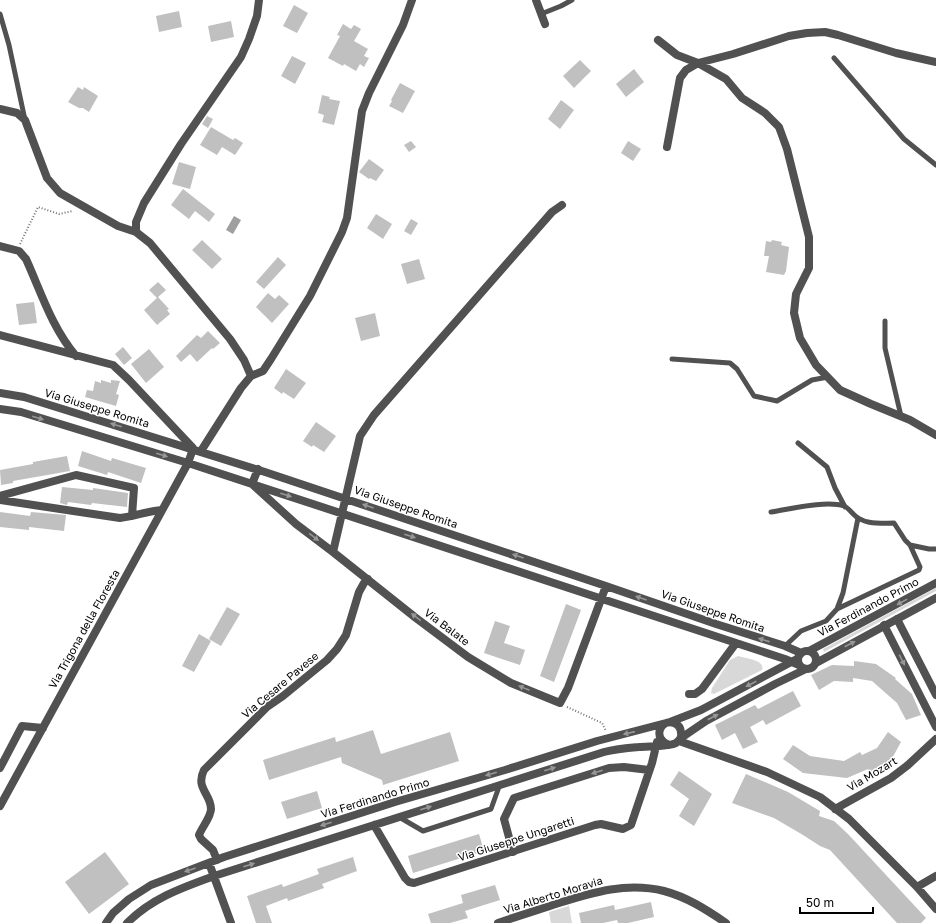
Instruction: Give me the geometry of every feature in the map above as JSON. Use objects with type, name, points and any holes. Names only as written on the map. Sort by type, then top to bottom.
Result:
[{"type":"street","points":[[136,232],[136,222],[144,203],[181,144],[241,57],[255,22],[259,0]]},
{"type":"street","name":"Via Trigona della Floresta","points":[[0,806],[188,463],[241,388],[251,376],[263,371],[310,296],[342,232],[346,218],[362,111],[369,92],[403,25],[412,0]]},
{"type":"street","points":[[536,0],[545,24]]},
{"type":"street","points":[[667,147],[680,78],[686,70],[698,63],[789,36],[826,32],[896,54],[936,62]]},
{"type":"street","points":[[658,40],[677,55],[698,63],[726,79],[742,98],[766,113],[778,127],[787,149],[809,238],[809,268],[796,294],[794,313],[800,338],[816,365],[840,390],[901,416],[936,435]]},
{"type":"street","points":[[0,109],[17,113],[25,120],[47,178],[60,193],[118,226],[136,232],[150,242],[230,339],[244,360],[251,376]]},
{"type":"street","points":[[333,552],[344,498],[360,436],[374,415],[552,212],[562,205]]},
{"type":"street","points":[[0,246],[19,251],[26,259],[57,330],[64,342],[76,356]]},
{"type":"street","points":[[0,335],[113,365],[197,450]]},
{"type":"street","name":"Via Giuseppe Romita","points":[[0,393],[24,397],[197,450],[554,568],[716,624],[785,646],[799,662]]},
{"type":"street","points":[[21,412],[24,397]]},
{"type":"street","name":"Via Giuseppe Romita","points":[[0,409],[21,412],[188,463],[754,649],[799,662]]},
{"type":"street","points":[[252,484],[258,470]]},
{"type":"street","points":[[0,496],[76,475],[134,488],[132,516]]},
{"type":"street","name":"Via Balate","points":[[252,484],[296,524],[416,618],[468,656],[511,683],[560,703]]},
{"type":"street","points":[[0,500],[120,518],[148,511],[162,510]]},
{"type":"street","points":[[549,581],[554,568]]},
{"type":"street","name":"Via Cesare Pavese","points":[[221,858],[201,839],[199,835],[210,814],[211,808],[202,786],[201,777],[204,770],[267,707],[327,660],[337,649],[346,635],[359,592],[368,579]]},
{"type":"street","name":"Via Ferdinando Primo","points":[[106,923],[113,913],[151,884],[221,858],[395,802],[523,765],[609,738],[668,723],[701,710],[770,674],[799,662],[806,651],[810,651],[936,583]]},
{"type":"street","points":[[560,703],[568,688],[600,598],[606,586]]},
{"type":"street","points":[[650,767],[660,753],[675,742],[706,721],[776,684],[799,662],[812,668],[816,663],[936,598]]},
{"type":"street","points":[[897,619],[936,695]]},
{"type":"street","points":[[712,635],[716,624]]},
{"type":"street","points":[[884,625],[936,727]]},
{"type":"street","points":[[689,694],[695,694],[702,689],[736,643]]},
{"type":"street","points":[[754,649],[774,657],[777,661],[778,665],[770,674]]},
{"type":"street","points":[[810,651],[816,657],[816,663]]},
{"type":"street","points":[[650,767],[661,728],[668,723],[674,723],[680,727],[681,730],[675,742]]},
{"type":"street","points":[[0,768],[22,726],[43,728]]},
{"type":"street","points":[[659,735],[662,741],[675,742],[767,772],[820,797],[849,820],[917,887],[936,909]]},
{"type":"street","name":"Via Mozart","points":[[835,809],[891,778],[908,765],[936,739]]},
{"type":"street","points":[[127,923],[138,912],[154,900],[214,876],[611,750],[639,746],[656,746],[675,742]]},
{"type":"street","points":[[523,765],[527,776]]},
{"type":"street","points":[[513,852],[504,819],[514,798],[609,768],[650,767]]},
{"type":"street","name":"Via Giuseppe Ungaretti","points":[[374,825],[405,878],[409,882],[414,883],[595,825],[606,825],[617,829],[628,828],[631,825],[650,767]]},
{"type":"street","points":[[505,770],[509,782]]},
{"type":"street","points":[[395,802],[399,817]]},
{"type":"street","points":[[358,814],[363,828]]},
{"type":"street","points":[[221,858],[229,872]]},
{"type":"street","points":[[209,863],[231,923]]},
{"type":"street","points":[[917,887],[936,876]]},
{"type":"street","name":"Via Alberto Moravia","points":[[498,923],[594,892],[608,889],[637,887],[678,896],[705,909],[726,923]]},
{"type":"lane","points":[[541,14],[572,0]]},
{"type":"lane","points":[[0,14],[9,45],[25,120]]},
{"type":"lane","points":[[834,58],[904,138],[936,165]]},
{"type":"lane","points":[[885,321],[885,348],[901,416]]},
{"type":"lane","points":[[672,359],[730,362],[737,369],[754,396],[777,402],[812,380],[828,377]]},
{"type":"lane","points":[[798,443],[827,468],[845,507],[858,518],[875,523],[894,523],[910,545],[920,567],[919,570],[837,609]]},
{"type":"lane","points":[[771,512],[832,504],[845,507]]},
{"type":"lane","points":[[785,646],[801,631],[826,622],[837,609],[843,593],[858,518]]},
{"type":"lane","points":[[910,545],[936,549]]},
{"type":"lane","points":[[399,817],[423,831],[491,809],[500,784]]},
{"type":"path","points":[[19,251],[20,243],[38,208],[59,214],[86,208]]},
{"type":"path","points":[[560,703],[602,723],[609,738]]},
{"type":"shaded area","points":[[234,216],[241,220],[233,234],[226,230]]},
{"type":"shaded area","points":[[936,588],[936,591],[824,652],[823,649]]},
{"type":"shaded area","points":[[738,656],[758,662],[761,664],[762,670],[714,694],[711,693],[712,688],[730,660]]},
{"type":"shaded area","points":[[569,906],[572,923],[551,923],[549,912]]},
{"type":"building","points":[[294,5],[308,13],[297,33],[283,26]]},
{"type":"building","points":[[179,11],[182,27],[159,32],[156,16]]},
{"type":"building","points":[[231,21],[234,37],[211,42],[208,26]]},
{"type":"building","points":[[343,24],[351,29],[354,25],[361,29],[354,41],[368,49],[364,56],[369,58],[364,67],[360,64],[356,71],[344,64],[343,66],[328,58],[340,36],[337,35]]},
{"type":"building","points":[[292,56],[306,63],[295,84],[281,76]]},
{"type":"building","points":[[580,60],[591,71],[574,88],[563,76]]},
{"type":"building","points":[[634,69],[644,82],[626,97],[616,84]]},
{"type":"building","points":[[400,83],[415,91],[403,113],[389,106]]},
{"type":"building","points":[[78,87],[83,90],[84,87],[98,96],[89,112],[68,102]]},
{"type":"building","points":[[322,95],[330,97],[329,99],[340,101],[334,125],[322,122],[324,115],[318,113]]},
{"type":"building","points":[[561,100],[574,110],[560,129],[548,119]]},
{"type":"building","points":[[207,116],[213,119],[208,128],[202,124]]},
{"type":"building","points":[[211,127],[233,140],[235,138],[243,143],[235,155],[222,147],[217,155],[200,145]]},
{"type":"building","points":[[411,141],[416,147],[409,152],[404,145]]},
{"type":"building","points":[[628,141],[641,149],[633,161],[621,153]]},
{"type":"building","points":[[369,159],[384,170],[376,181],[370,178],[369,179],[359,172]]},
{"type":"building","points":[[179,162],[196,167],[190,189],[172,184]]},
{"type":"building","points":[[183,189],[215,214],[209,222],[195,211],[189,219],[171,205]]},
{"type":"building","points":[[376,214],[392,224],[383,239],[367,228]]},
{"type":"building","points":[[411,219],[418,223],[411,235],[404,231]]},
{"type":"building","points":[[202,240],[222,259],[212,269],[192,250]]},
{"type":"building","points":[[772,240],[782,242],[781,245],[789,247],[786,271],[784,275],[766,272],[769,256],[764,256],[766,241],[771,242]]},
{"type":"building","points":[[278,257],[286,265],[264,289],[256,282]]},
{"type":"building","points":[[419,259],[425,279],[407,284],[401,264]]},
{"type":"building","points":[[158,282],[166,290],[157,298],[149,290]]},
{"type":"building","points":[[268,293],[275,299],[279,295],[289,304],[272,323],[256,307]]},
{"type":"building","points":[[158,297],[169,309],[167,310],[170,314],[157,325],[144,310]]},
{"type":"building","points":[[34,302],[37,323],[19,325],[16,304]]},
{"type":"building","points":[[375,313],[380,336],[361,341],[355,318]]},
{"type":"building","points":[[208,331],[220,343],[213,349],[212,348],[197,362],[190,354],[181,362],[176,356],[197,335],[201,338]]},
{"type":"building","points":[[123,347],[132,358],[124,365],[115,354]]},
{"type":"building","points":[[149,349],[164,367],[146,383],[131,364]]},
{"type":"building","points":[[286,369],[306,383],[294,399],[283,392],[282,394],[274,388]]},
{"type":"building","points":[[101,380],[111,383],[111,380],[120,381],[116,394],[119,395],[116,406],[85,397],[87,390],[93,391],[95,381],[101,383]]},
{"type":"building","points":[[316,422],[336,436],[324,452],[303,441]]},
{"type":"building","points":[[82,451],[111,461],[112,458],[146,468],[141,483],[108,472],[107,475],[78,466]]},
{"type":"building","points":[[67,456],[70,471],[13,481],[13,483],[1,485],[0,470]]},
{"type":"building","points":[[62,487],[93,490],[93,488],[128,493],[127,507],[92,503],[91,505],[68,502],[67,505],[60,503]]},
{"type":"building","points":[[0,512],[30,516],[31,512],[66,515],[64,531],[29,527],[29,530],[0,527]]},
{"type":"building","points":[[566,604],[581,610],[554,682],[540,676]]},
{"type":"building","points":[[227,607],[240,614],[221,646],[209,639]]},
{"type":"building","points":[[495,621],[510,626],[504,643],[525,650],[520,665],[484,653]]},
{"type":"building","points":[[199,634],[211,641],[194,672],[182,666]]},
{"type":"building","points":[[854,661],[876,664],[896,678],[895,679],[912,694],[921,715],[906,720],[897,703],[872,681],[853,678],[853,682],[834,681],[819,690],[811,675],[832,665],[854,666]]},
{"type":"building","points":[[793,691],[801,706],[766,725],[763,720],[750,727],[758,742],[743,749],[735,733],[722,740],[715,725],[755,705],[758,709]]},
{"type":"building","points":[[373,730],[381,754],[450,732],[459,761],[383,785],[382,780],[342,763],[341,757],[269,780],[263,760],[335,737],[336,742]]},
{"type":"building","points":[[888,732],[901,742],[890,762],[869,772],[868,769],[847,778],[803,773],[783,759],[793,745],[810,756],[844,761],[860,752],[862,755],[877,748]]},
{"type":"building","points":[[679,771],[712,794],[694,826],[679,816],[689,799],[670,785]]},
{"type":"building","points":[[746,774],[788,792],[820,811],[819,816],[834,821],[848,834],[926,918],[921,923],[897,923],[830,850],[820,846],[774,818],[732,803]]},
{"type":"building","points":[[317,791],[322,808],[287,819],[281,802]]},
{"type":"building","points":[[479,834],[484,851],[413,873],[408,856]]},
{"type":"building","points":[[105,852],[129,884],[89,914],[65,882]]},
{"type":"building","points":[[353,857],[357,871],[322,884],[324,888],[288,901],[287,898],[266,906],[272,923],[256,923],[247,896],[282,884],[283,887],[319,874],[317,869]]},
{"type":"building","points":[[495,885],[500,900],[465,911],[468,918],[450,923],[431,923],[428,914],[463,903],[461,895]]},
{"type":"building","points":[[651,902],[654,917],[628,923],[618,923],[617,920],[603,923],[581,923],[579,913],[614,905],[615,910]]}]
